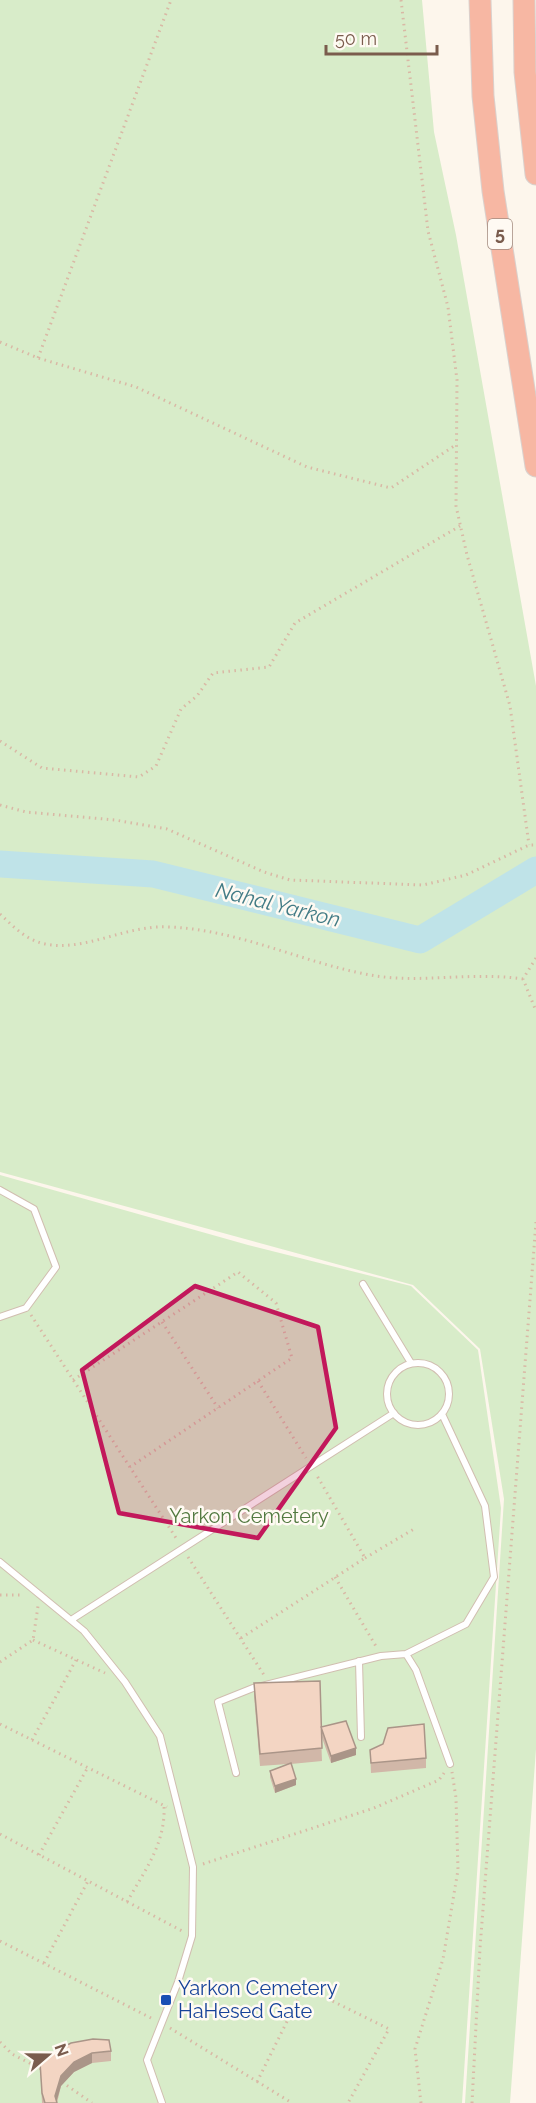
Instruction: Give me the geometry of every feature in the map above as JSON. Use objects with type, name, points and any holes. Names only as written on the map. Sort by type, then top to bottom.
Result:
[{"type":"highway","name":"5","points":[[480,0],[483,96],[493,191],[536,466]]},
{"type":"highway","points":[[524,0],[525,72],[536,174]]},
{"type":"lane","points":[[0,1190],[34,1209],[56,1267],[26,1308],[0,1317]]},
{"type":"lane","points":[[363,1284],[411,1363]]},
{"type":"lane","points":[[411,1363],[433,1366],[448,1383],[447,1405],[434,1421],[412,1424],[402,1420],[389,1404],[387,1391],[391,1380],[400,1368],[411,1363]]},
{"type":"lane","points":[[71,1620],[394,1413]]},
{"type":"lane","points":[[236,1773],[218,1702],[253,1688],[381,1656],[406,1654],[465,1624],[494,1578],[484,1506],[450,1426],[442,1414]]},
{"type":"lane","points":[[0,1562],[84,1631],[124,1682],[160,1736],[193,1868],[192,1936],[178,1982],[147,2060],[162,2103]]},
{"type":"lane","points":[[406,1654],[416,1670],[450,1764]]},
{"type":"lane","points":[[359,1661],[361,1737]]},
{"type":"path","points":[[38,358],[171,0]]},
{"type":"path","points":[[400,0],[428,231],[450,317],[457,380],[456,506],[467,555],[510,706],[529,845]]},
{"type":"path","points":[[0,342],[38,358],[136,387],[307,467],[392,488],[457,444]]},
{"type":"path","points":[[0,741],[42,768],[139,777],[156,766],[181,709],[197,696],[213,674],[269,667],[295,623],[460,526]]},
{"type":"path","points":[[0,805],[26,812],[115,820],[167,829],[264,872],[290,879],[423,885],[466,875],[529,845],[536,845]]},
{"type":"path","points":[[0,915],[20,934],[45,944],[72,945],[149,927],[184,928],[219,935],[365,974],[409,980],[453,976],[523,979]]},
{"type":"path","points":[[523,979],[536,958]]},
{"type":"path","points":[[523,979],[536,1011]]},
{"type":"path","points":[[472,2103],[480,1948],[536,1222]]},
{"type":"path","points":[[73,1380],[238,1272],[276,1303],[292,1358],[130,1467]]},
{"type":"path","points":[[26,1308],[270,1684]]},
{"type":"path","points":[[162,1322],[218,1408]]},
{"type":"path","points":[[258,1380],[365,1558]]},
{"type":"path","points":[[240,1638],[414,1529]]},
{"type":"path","points":[[335,1577],[381,1656]]},
{"type":"path","points":[[0,1595],[39,1594],[33,1640],[0,1662]]},
{"type":"path","points":[[33,1640],[124,1682]]},
{"type":"path","points":[[32,1740],[76,1660]]},
{"type":"path","points":[[0,1724],[180,1813]]},
{"type":"path","points":[[193,1868],[374,1808],[439,1780],[450,1764]]},
{"type":"path","points":[[421,2103],[415,2049],[442,1959],[458,1870],[456,1798],[450,1764]]},
{"type":"path","points":[[39,1855],[88,1767]]},
{"type":"path","points":[[128,1902],[160,1844],[165,1821],[164,1805]]},
{"type":"path","points":[[0,1834],[192,1936]]},
{"type":"path","points":[[44,1963],[88,1881]]},
{"type":"path","points":[[0,1941],[162,2023],[292,2103]]},
{"type":"path","points":[[257,2082],[304,1986],[389,2029],[348,2103]]},
{"type":"path","points":[[0,2042],[12,2054],[41,2069]]},
{"type":"path","points":[[59,2080],[92,2103]]},
{"type":"highlighted area","points":[[195,1286],[318,1327],[336,1428],[258,1538],[119,1513],[82,1370]]},
{"type":"green space","points":[[0,0],[422,0],[434,132],[456,235],[536,686],[536,1749],[510,2103],[465,2103],[504,1499],[480,1349],[413,1285],[0,1172]]},
{"type":"green space","name":"Yarkon Cemetery","points":[[0,1175],[248,1245],[411,1286],[478,1350],[501,1508],[462,2103],[0,2103]]},
{"type":"building","points":[[320,1681],[322,1748],[260,1754],[254,1683]]},
{"type":"building","points":[[346,1721],[356,1748],[331,1756],[321,1727]]},
{"type":"building","points":[[424,1724],[426,1758],[371,1763],[370,1750],[383,1744],[388,1728]]},
{"type":"building","points":[[291,1763],[296,1779],[275,1786],[270,1771]]},
{"type":"building","points":[[93,2039],[109,2040],[111,2051],[92,2053],[74,2062],[61,2076],[55,2096],[57,2103],[45,2103],[40,2062],[71,2043]]},
{"type":"waterway","name":"Nahal Yarkon","points":[[0,864],[153,874],[420,940],[536,870]]},
{"type":"place","name":"Yarkon Cemetery HaHesed Gate","points":[[166,2000]]}]
